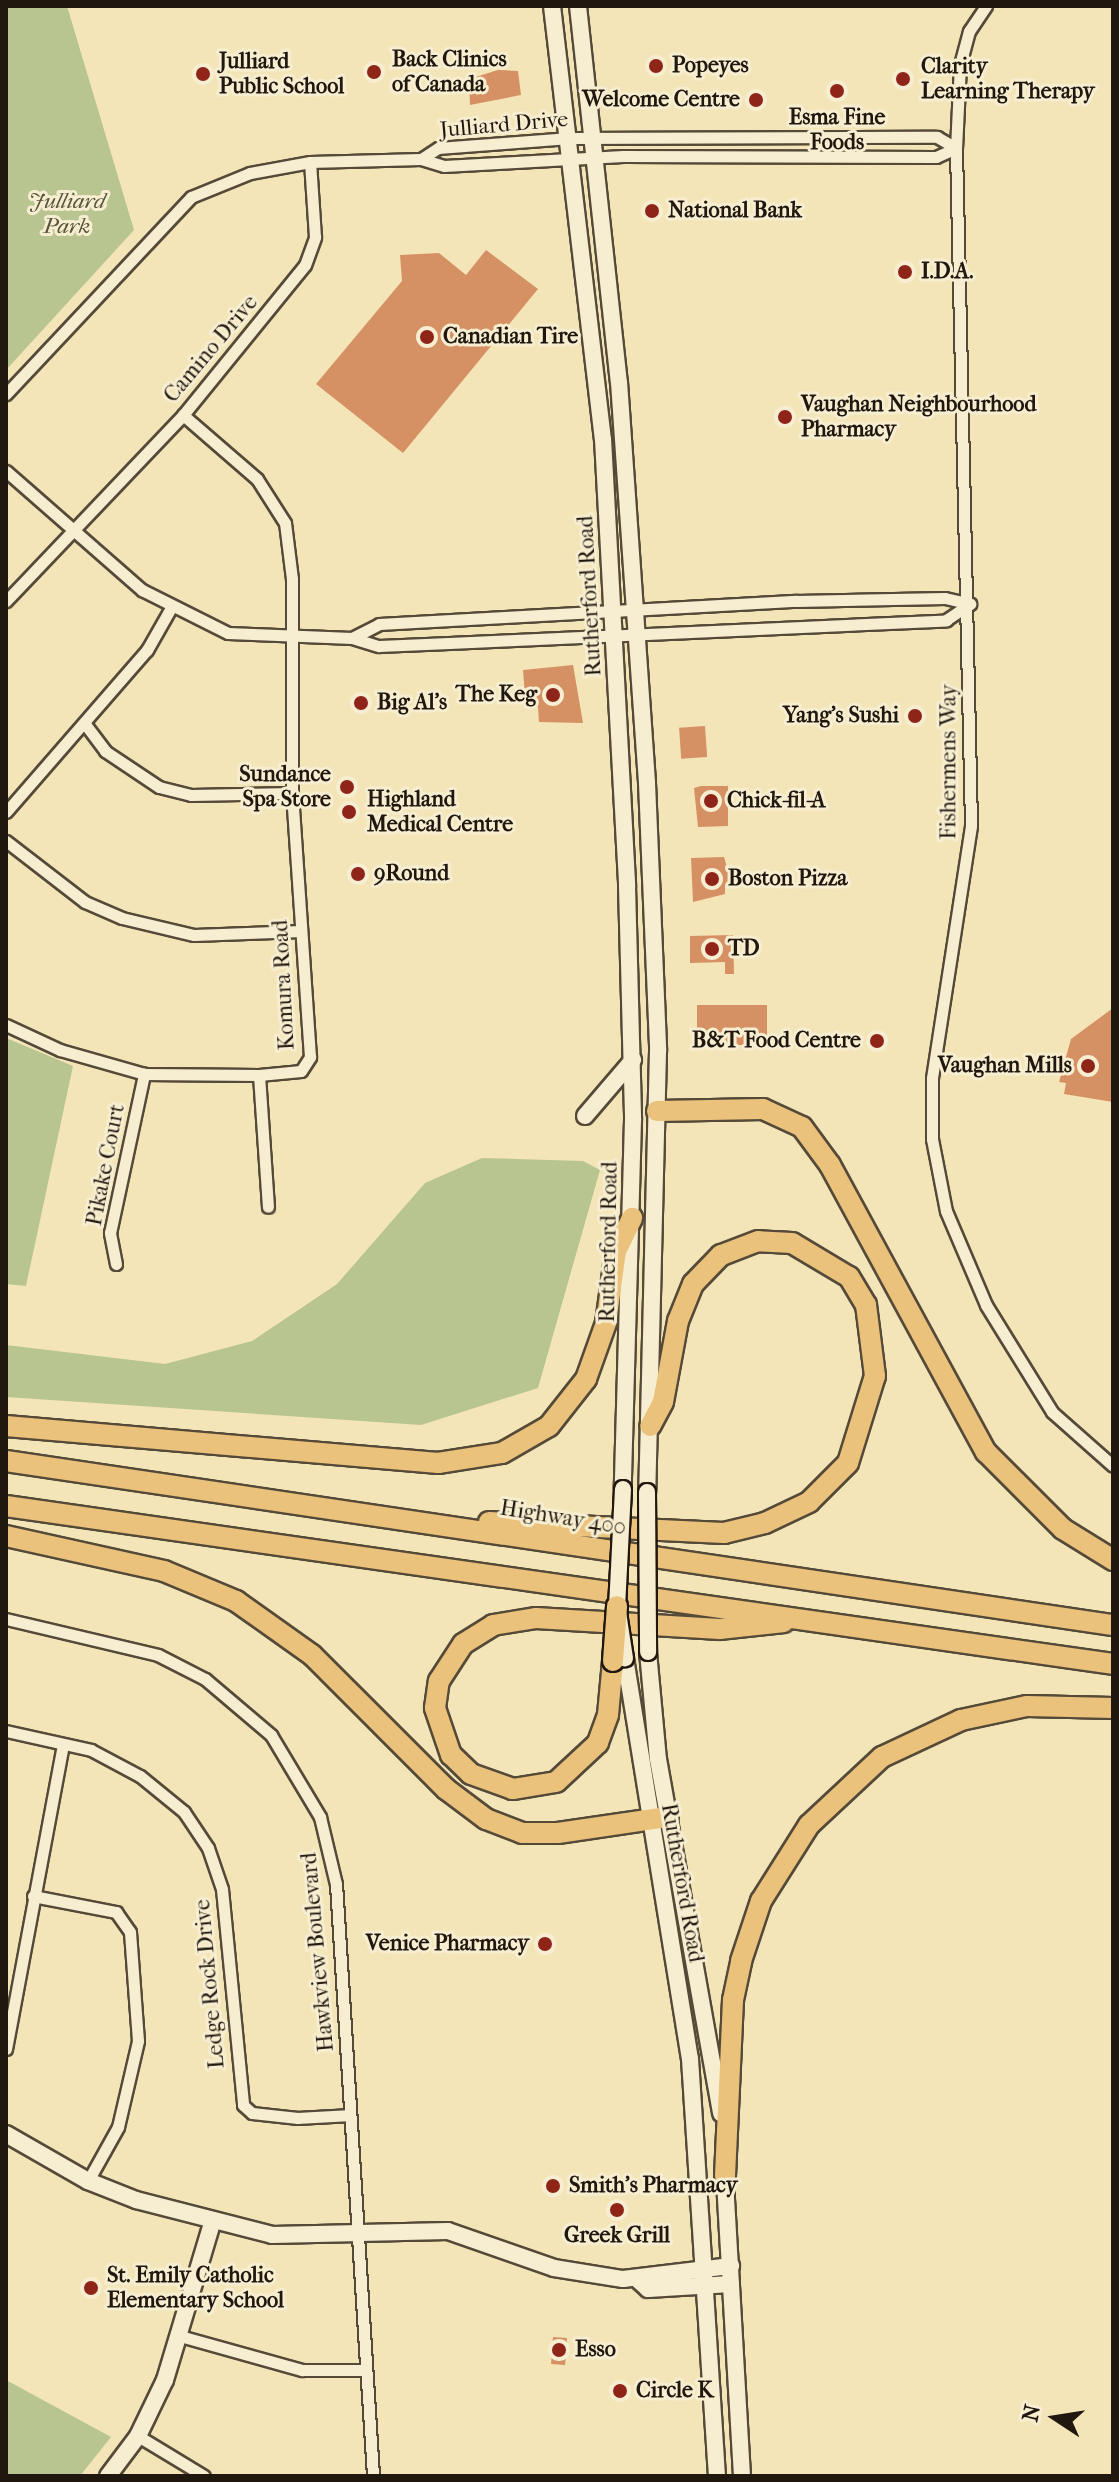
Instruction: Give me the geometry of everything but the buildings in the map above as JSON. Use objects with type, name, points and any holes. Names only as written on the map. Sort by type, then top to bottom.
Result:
[{"type":"highway","points":[[657,1111],[763,1109],[802,1127],[830,1165],[986,1452],[1063,1529],[1113,1560]]},
{"type":"highway","points":[[6,1426],[388,1461],[472,1461],[502,1453],[549,1426],[586,1379],[606,1323],[616,1251],[632,1218]]},
{"type":"highway","points":[[447,1525],[507,1521],[724,1533],[765,1523],[809,1502],[848,1463],[875,1376],[866,1305],[849,1277],[792,1243],[758,1241],[721,1255],[693,1284],[678,1321],[663,1402],[650,1426]]},
{"type":"highway","name":"Highway 400","points":[[6,1461],[1113,1625]]},
{"type":"highway","points":[[6,1506],[817,1619],[1113,1664]]},
{"type":"highway","points":[[6,1536],[164,1571],[236,1601],[312,1655],[446,1789],[486,1819],[522,1833],[658,1819]]},
{"type":"highway","points":[[617,1606],[619,1660],[608,1715],[598,1743],[556,1782],[501,1786],[471,1774],[451,1755],[435,1708],[439,1681],[463,1644],[493,1625],[536,1618],[720,1629],[817,1619]]},
{"type":"highway","points":[[725,2176],[733,2000],[741,1961],[761,1901],[809,1825],[882,1757],[961,1720],[1027,1706],[1113,1708]]},
{"type":"main road","name":"Rutherford Road","points":[[552,6],[573,158],[603,439],[633,1060],[632,1218],[617,1606]]},
{"type":"main road","name":"Rutherford Road","points":[[578,6],[636,610],[657,1111],[647,1492],[648,1652],[658,1819],[690,2059],[717,2476]]},
{"type":"main road","points":[[585,1116],[633,1060]]},
{"type":"main road","points":[[633,1120],[657,1111]]},
{"type":"main road","name":"Rutherford Road","points":[[619,1660],[658,1819],[720,2101],[742,2476]]},
{"type":"main road","points":[[6,2134],[88,2181],[212,2223],[291,2236],[448,2231],[554,2268],[637,2279],[731,2266]]},
{"type":"main road","points":[[108,2476],[138,2436],[180,2336],[212,2223]]},
{"type":"main road","points":[[637,2279],[648,2289],[731,2284]]},
{"type":"street","name":"Fishermens Way","points":[[986,6],[969,31],[960,64],[956,148],[970,604],[971,826],[932,1078],[932,1139],[946,1211],[986,1305],[1052,1412],[1113,1466]]},
{"type":"street","name":"Julliard Drive","points":[[421,159],[438,148],[570,138],[937,137],[956,148]]},
{"type":"street","name":"Julliard Drive","points":[[6,394],[191,197],[250,173],[310,162],[421,159],[444,166],[573,158],[936,157],[956,148]]},
{"type":"street","name":"Camino Drive","points":[[6,601],[68,529],[183,415],[305,265],[315,237],[310,162]]},
{"type":"street","name":"Komura Road","points":[[6,1025],[60,1050],[144,1074],[259,1075],[301,1071],[310,1057],[292,793],[293,639],[285,523],[257,479],[183,415]]},
{"type":"street","points":[[6,471],[68,529],[142,590],[228,633],[293,639],[352,638],[379,646],[614,634],[637,636],[946,620],[970,604]]},
{"type":"street","points":[[352,638],[379,624],[796,601],[945,598],[970,604]]},
{"type":"street","points":[[6,812],[147,650],[172,606]]},
{"type":"street","points":[[85,724],[105,751],[159,787],[191,795],[292,793]]},
{"type":"street","points":[[6,841],[85,902],[122,918],[194,935],[301,931]]},
{"type":"street","name":"Pikake Court","points":[[116,1264],[110,1233],[144,1074]]},
{"type":"street","points":[[259,1075],[268,1207]]},
{"type":"street","name":"Hawkview Boulevard","points":[[6,1619],[182,1665],[231,1696],[289,1760],[330,1845],[373,2476]]},
{"type":"street","name":"Ledge Rock Drive","points":[[6,1731],[91,1750],[140,1776],[184,1812],[208,1848],[222,1889],[243,2105],[252,2113],[288,2117],[350,2115]]},
{"type":"street","points":[[6,2049],[63,1744]]},
{"type":"street","points":[[33,1896],[116,1912],[130,1932],[138,2041],[118,2127],[88,2181]]},
{"type":"street","points":[[180,2336],[302,2370],[365,2370]]},
{"type":"street","points":[[138,2436],[204,2476]]},
{"type":"green space","name":"Julliard Park","points":[[6,6],[67,6],[134,230],[6,370]]},
{"type":"green space","points":[[6,1038],[73,1066],[26,1286],[6,1284]]},
{"type":"green space","points":[[482,1158],[583,1161],[600,1170],[538,1388],[421,1425],[6,1397],[6,1345],[165,1364],[252,1341],[337,1284],[425,1183]]},
{"type":"green space","points":[[6,2380],[111,2437],[80,2476],[6,2476]]},
{"type":"place","name":"Popeyes","points":[[656,66]]},
{"type":"place","name":"Back Clinics of Canada","points":[[374,72]]},
{"type":"place","name":"Julliard Public School","points":[[203,74]]},
{"type":"place","name":"Clarity Learning Therapy","points":[[903,79]]},
{"type":"place","name":"Esma Fine Foods","points":[[837,91]]},
{"type":"place","name":"Welcome Centre","points":[[756,100]]},
{"type":"place","name":"National Bank","points":[[652,211]]},
{"type":"place","name":"I.D.A.","points":[[905,272]]},
{"type":"place","name":"Canadian Tire","points":[[427,337]]},
{"type":"place","name":"Vaughan Neighbourhood Pharmacy","points":[[785,417]]},
{"type":"place","name":"The Keg","points":[[553,695]]},
{"type":"place","name":"Big Al's","points":[[361,703]]},
{"type":"place","name":"Yang's Sushi","points":[[915,716]]},
{"type":"place","name":"Sundance Spa Store","points":[[347,787]]},
{"type":"place","name":"Chick-fil-A","points":[[711,801]]},
{"type":"place","name":"Highland Medical Centre","points":[[349,812]]},
{"type":"place","name":"9Round","points":[[358,874]]},
{"type":"place","name":"Boston Pizza","points":[[712,879]]},
{"type":"place","name":"TD","points":[[712,949]]},
{"type":"place","name":"B&T Food Centre","points":[[877,1041]]},
{"type":"place","name":"Vaughan Mills","points":[[1088,1066]]},
{"type":"place","name":"Venice Pharmacy","points":[[545,1944]]},
{"type":"place","name":"Smith's Pharmacy","points":[[553,2186]]},
{"type":"place","name":"Greek Grill","points":[[617,2210]]},
{"type":"place","name":"St. Emily Catholic Elementary School","points":[[91,2288]]},
{"type":"place","name":"Esso","points":[[559,2350]]},
{"type":"place","name":"Circle K","points":[[620,2391]]}]
